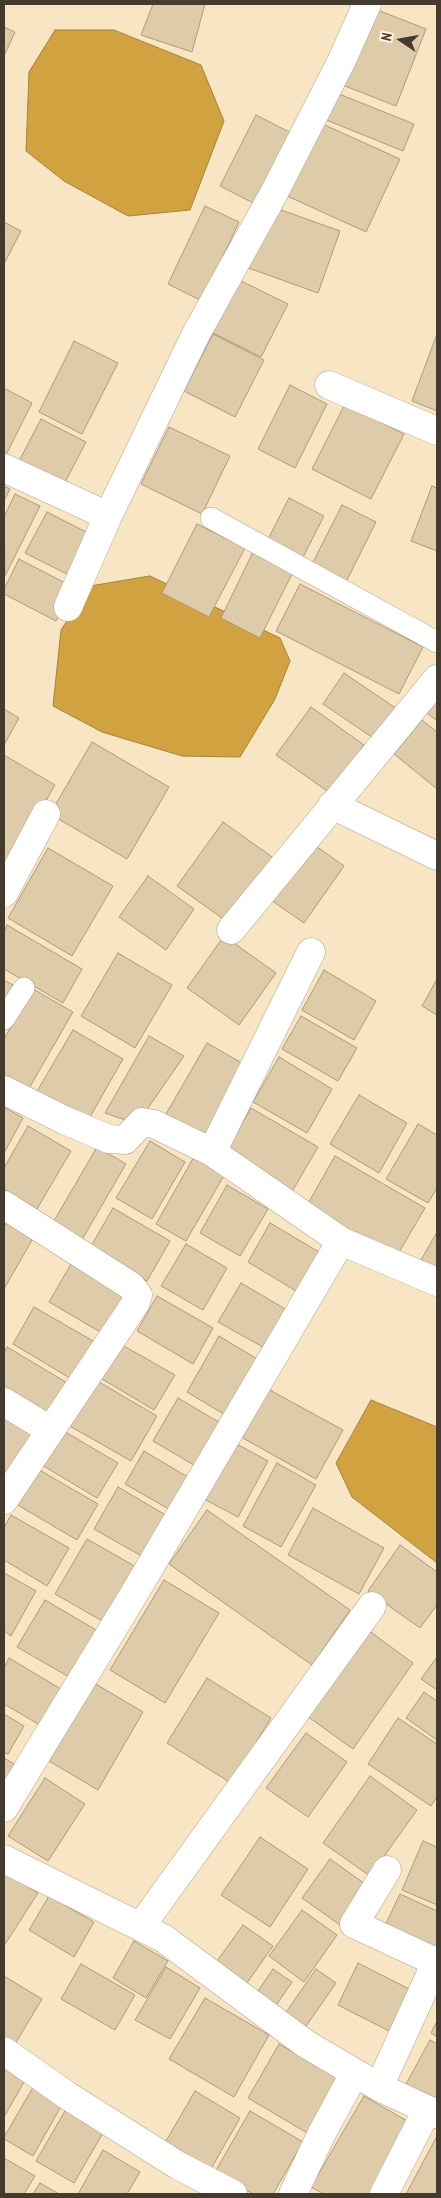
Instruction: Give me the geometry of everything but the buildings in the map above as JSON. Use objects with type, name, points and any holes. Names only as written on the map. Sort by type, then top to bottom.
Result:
[{"type":"street","points":[[68,607],[108,516],[196,334],[273,195],[342,60],[367,4]]},
{"type":"street","points":[[329,385],[437,431]]},
{"type":"street","points":[[4,468],[108,516]]},
{"type":"street","points":[[231,930],[437,679]]},
{"type":"street","points":[[332,805],[437,856]]},
{"type":"street","points":[[4,893],[46,814]]},
{"type":"street","points":[[212,1152],[311,952]]},
{"type":"street","points":[[4,1090],[64,1120],[109,1139],[125,1140],[142,1122],[148,1122],[212,1152],[341,1241],[437,1282]]},
{"type":"street","points":[[4,1205],[131,1286],[138,1295],[135,1304],[4,1500]]},
{"type":"street","points":[[4,1808],[134,1594],[341,1241]]},
{"type":"street","points":[[4,1402],[50,1430]]},
{"type":"street","points":[[141,1926],[372,1606]]},
{"type":"street","points":[[4,1859],[163,1938],[306,2044],[354,2074],[432,2112],[384,2194]]},
{"type":"street","points":[[380,2088],[437,1961],[354,1924],[387,1870]]},
{"type":"street","points":[[4,2051],[68,2096],[171,2161],[233,2194]]},
{"type":"street","points":[[293,2194],[322,2133],[354,2074]]},
{"type":"lane","points":[[211,518],[437,642]]},
{"type":"lane","points":[[4,1019],[24,988]]},
{"type":"shaded area","points":[[55,30],[114,30],[201,65],[224,121],[190,210],[128,216],[64,181],[26,151],[29,72]]},
{"type":"shaded area","points":[[150,576],[280,638],[290,661],[275,699],[240,757],[182,756],[102,732],[53,706],[61,630],[90,586]]},
{"type":"shaded area","points":[[371,1400],[437,1427],[437,1563],[352,1497],[336,1463]]}]
